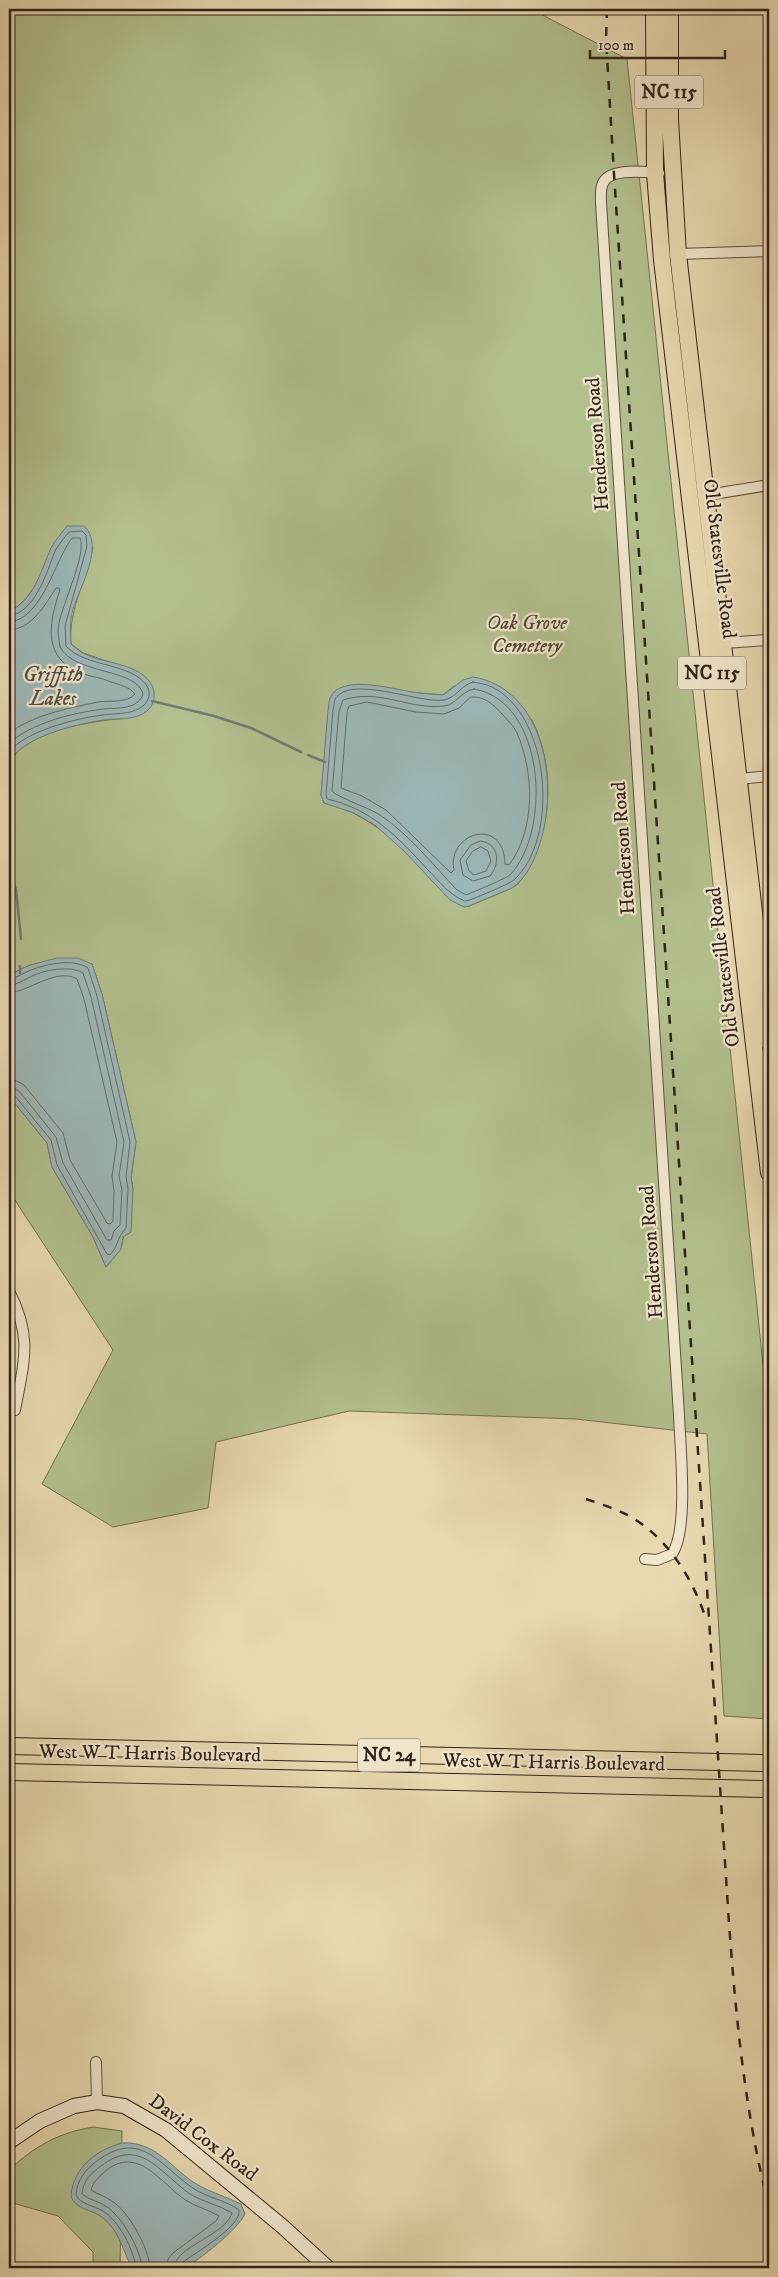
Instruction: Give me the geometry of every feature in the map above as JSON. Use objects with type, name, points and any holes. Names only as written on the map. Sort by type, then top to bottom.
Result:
[{"type":"main road","name":"Old Statesville Road","points":[[654,9],[655,173],[662,260],[769,1042]]},
{"type":"main road","name":"Old Statesville Road","points":[[670,9],[670,120],[678,254],[724,643],[757,955],[769,1173]]},
{"type":"main road","name":"West W T Harris Boulevard","points":[[9,1746],[769,1763]]},
{"type":"main road","name":"West W T Harris Boulevard","points":[[9,1772],[769,1789]]},
{"type":"main road","name":"David Cox Road","points":[[9,2142],[56,2113],[74,2106],[97,2102],[111,2103],[128,2108],[166,2130],[282,2226],[328,2268]]},
{"type":"street","name":"Henderson Road","points":[[645,1559],[656,1560],[672,1554],[678,1540],[681,1502],[679,1414],[601,203],[603,183],[608,176],[622,173],[672,174]]},
{"type":"street","points":[[678,254],[769,251]]},
{"type":"street","points":[[707,495],[769,484]]},
{"type":"street","points":[[724,643],[769,640]]},
{"type":"street","points":[[739,779],[769,776]]},
{"type":"street","points":[[9,1291],[21,1317],[26,1346],[14,1410]]},
{"type":"street","points":[[96,2062],[97,2102]]},
{"type":"green space","name":"Oak Grove Cemetery","points":[[9,9],[531,9],[627,59],[769,1422],[769,1719],[724,1716],[707,1434],[576,1419],[349,1411],[216,1442],[208,1508],[113,1527],[42,1484],[113,1350],[9,1191],[9,1096],[47,1143],[52,1167],[93,1237],[106,1267],[121,1249],[133,1189],[131,1178],[136,1142],[102,994],[92,964],[30,965],[9,975],[9,763],[16,753],[37,738],[76,726],[130,718],[142,713],[153,702],[133,670],[83,653],[71,644],[72,619],[93,547],[52,547],[41,575],[31,592],[18,606],[9,612]],"holes":[[[454,686],[532,720],[545,757],[547,776],[548,796],[542,836],[535,854],[518,884],[469,906],[464,907],[417,860],[363,818],[344,809],[324,803],[321,795],[330,698],[419,693],[443,695]]]},
{"type":"green space","points":[[93,2127],[122,2131],[120,2268],[93,2268],[93,2252],[58,2216],[13,2203],[9,2205],[9,2170],[38,2147],[69,2133]]},
{"type":"water","name":"Griffith Lakes","points":[[67,526],[84,526],[90,534],[92,544],[89,566],[72,613],[70,626],[71,644],[90,656],[129,667],[143,675],[153,687],[153,702],[147,711],[137,716],[91,722],[50,733],[26,746],[9,763],[9,612],[25,600],[31,592],[40,576],[51,548]]},
{"type":"water","points":[[473,677],[497,685],[517,700],[531,720],[541,743],[546,768],[548,794],[546,820],[540,843],[526,874],[512,888],[464,907],[450,900],[404,851],[375,825],[354,813],[324,803],[321,795],[328,710],[330,698],[336,690],[358,684],[443,695],[463,680]]},
{"type":"water","points":[[57,958],[78,958],[92,964],[102,994],[136,1142],[131,1178],[133,1189],[131,1232],[123,1237],[121,1249],[106,1267],[93,1237],[52,1167],[47,1143],[9,1096],[9,975],[30,965]]},
{"type":"water","points":[[122,2143],[134,2144],[155,2151],[198,2185],[241,2204],[245,2214],[235,2228],[217,2244],[183,2268],[132,2268],[117,2234],[108,2222],[76,2204],[71,2196],[76,2177],[81,2169],[95,2155]]},
{"type":"waterway","points":[[152,701],[214,716],[251,728],[301,752]]},
{"type":"waterway","points":[[308,755],[325,762]]},
{"type":"waterway","points":[[9,869],[16,890],[21,939]]},
{"type":"waterway","points":[[20,966],[20,973]]},
{"type":"railway","points":[[607,9],[606,39],[614,174],[729,1923],[743,2066],[754,2136],[769,2207]]},
{"type":"railway","points":[[586,1499],[630,1516],[649,1529],[670,1551],[679,1564],[701,1604],[706,1619]]}]
